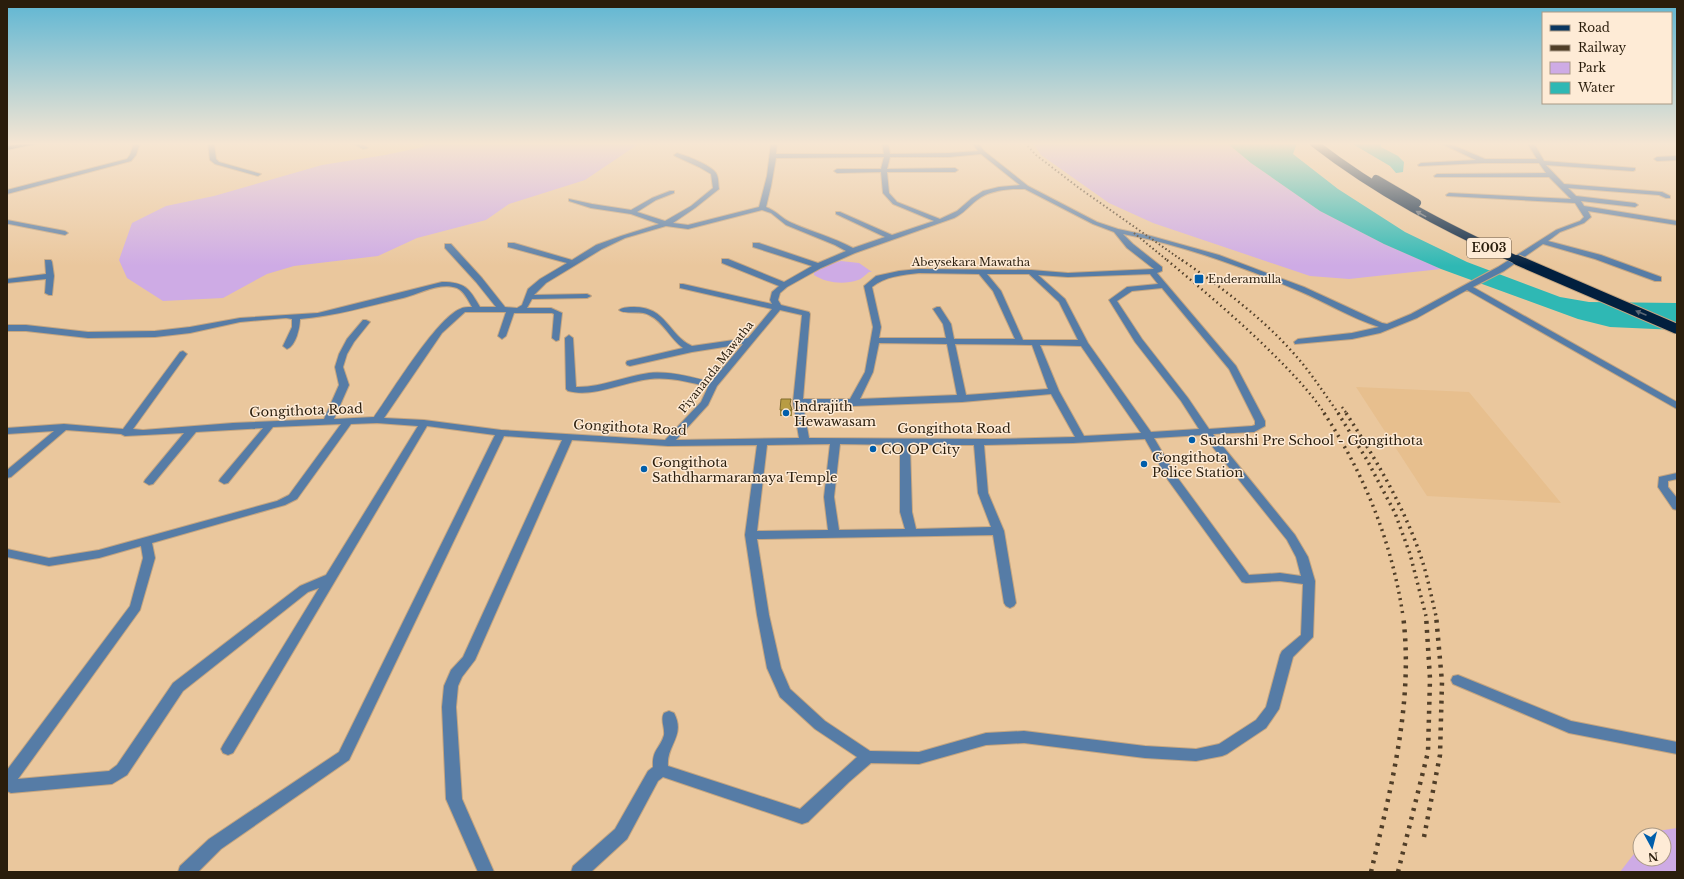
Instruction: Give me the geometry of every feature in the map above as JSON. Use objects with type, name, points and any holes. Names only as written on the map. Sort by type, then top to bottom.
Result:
[{"type":"highway","name":"E003","points":[[1372,184],[1389,196],[1430,219],[1487,247],[1677,329]]},
{"type":"highway","name":"E003","points":[[1385,184],[1444,218],[1492,242],[1677,320]]},
{"type":"street","points":[[7,192],[37,184]]},
{"type":"street","points":[[502,336],[515,309],[524,306],[531,291],[543,281],[599,246],[666,224],[693,207],[716,189],[715,184]]},
{"type":"street","points":[[762,208],[769,184]]},
{"type":"street","points":[[885,184],[886,193],[895,204],[938,220]]},
{"type":"street","points":[[1022,184],[1095,223],[1116,231],[1135,234],[1216,257],[1300,289],[1380,325],[1386,326]]},
{"type":"street","points":[[1564,186],[1660,193],[1668,196]]},
{"type":"street","points":[[1298,342],[1352,336],[1377,331],[1386,326],[1414,316],[1502,269],[1558,232],[1582,222],[1588,217],[1576,199],[1564,186]]},
{"type":"street","points":[[778,307],[774,300],[776,292],[784,285],[818,266],[852,251],[890,237],[938,220],[952,217],[962,212],[975,198],[987,193],[998,189],[1026,187]]},
{"type":"street","points":[[632,212],[643,204],[672,192]]},
{"type":"street","points":[[1449,195],[1576,199],[1635,205]]},
{"type":"street","points":[[571,200],[591,206],[632,212],[666,224],[682,227],[688,227],[762,208],[773,212],[788,224],[838,243],[852,251]]},
{"type":"street","points":[[1582,208],[1677,223]]},
{"type":"street","points":[[838,213],[890,237]]},
{"type":"street","points":[[8,222],[64,233]]},
{"type":"street","points":[[1116,231],[1130,246],[1159,270],[1152,272],[1163,286]]},
{"type":"street","points":[[1542,242],[1598,257],[1658,279]]},
{"type":"street","points":[[511,245],[573,263]]},
{"type":"street","points":[[756,245],[818,266]]},
{"type":"street","points":[[448,246],[480,280],[502,309]]},
{"type":"street","points":[[725,261],[784,285]]},
{"type":"street","points":[[48,262],[50,276],[49,293]]},
{"type":"street","name":"Abeysekara Mawatha","points":[[853,403],[869,372],[877,327],[868,286],[879,278],[899,273],[919,271],[1031,272],[1068,275],[1152,272]]},
{"type":"street","points":[[982,272],[997,291],[1020,342]]},
{"type":"street","points":[[1031,272],[1062,301],[1084,343],[1147,434],[1172,478],[1246,578],[1280,577],[1309,581]]},
{"type":"street","points":[[7,280],[50,276]]},
{"type":"street","points":[[7,328],[26,328],[88,335],[127,335],[190,330],[248,320],[286,316],[296,317],[318,315],[404,295],[417,289],[439,285],[454,285],[463,288],[477,308]]},
{"type":"street","points":[[1471,285],[1677,406]]},
{"type":"street","points":[[683,286],[806,314],[798,402],[805,441]]},
{"type":"street","points":[[762,442],[751,535],[763,615],[774,668],[785,693],[820,725],[868,757],[919,758],[986,739],[1024,737],[1145,752],[1196,755],[1222,750],[1261,724],[1272,709],[1287,655],[1307,637],[1309,581],[1302,557],[1291,538],[1206,432],[1185,400],[1138,340],[1113,300],[1130,289],[1163,286]]},
{"type":"street","name":"Gongithota Road","points":[[7,431],[64,427],[125,433],[328,421],[377,420],[424,423],[501,433],[668,443],[805,441],[979,442],[1081,439],[1147,434],[1206,432],[1254,429],[1260,426],[1260,420],[1233,368],[1198,325],[1163,286]]},
{"type":"street","points":[[528,297],[587,296]]},
{"type":"street","name":"Piyananda Mawatha","points":[[668,443],[705,403],[714,385],[778,307]]},
{"type":"street","points":[[377,420],[439,331],[463,310],[477,308],[530,311],[552,310],[558,313],[556,338]]},
{"type":"street","points":[[623,310],[633,309],[648,311],[659,316],[685,347],[692,349]]},
{"type":"street","points":[[937,309],[947,324],[962,399]]},
{"type":"street","points":[[287,346],[296,327],[296,317]]},
{"type":"street","points":[[328,421],[344,385],[340,367],[343,354],[350,341],[366,322]]},
{"type":"street","points":[[569,338],[571,389],[575,390],[590,388],[650,375],[670,376],[714,385]]},
{"type":"street","points":[[630,364],[692,349],[751,340]]},
{"type":"street","points":[[874,340],[1084,343]]},
{"type":"street","points":[[1036,342],[1054,391],[1081,439]]},
{"type":"street","points":[[125,433],[183,354]]},
{"type":"street","points":[[798,402],[853,403],[962,399],[1054,391]]},
{"type":"street","points":[[7,553],[50,562],[99,554],[281,503],[293,497],[348,421]]},
{"type":"street","points":[[228,749],[424,423]]},
{"type":"street","points":[[224,481],[271,424]]},
{"type":"street","points":[[7,475],[64,427]]},
{"type":"street","points":[[149,482],[192,430]]},
{"type":"street","points":[[186,872],[215,844],[344,756],[501,433]]},
{"type":"street","points":[[486,872],[454,799],[449,707],[450,686],[462,665],[468,660],[568,437]]},
{"type":"street","points":[[834,533],[829,497],[835,442]]},
{"type":"street","points":[[905,442],[906,512],[911,532]]},
{"type":"street","points":[[979,442],[983,493],[998,531],[1010,603]]},
{"type":"street","points":[[1677,476],[1663,479],[1663,487],[1677,506]]},
{"type":"street","points":[[751,535],[998,531]]},
{"type":"street","points":[[146,541],[149,558],[136,607],[7,782],[11,786],[112,777],[122,770],[178,687],[304,589],[330,578]]},
{"type":"street","points":[[1458,680],[1569,727],[1677,748]]},
{"type":"street","points":[[661,770],[660,757],[671,734],[669,717]]},
{"type":"street","points":[[661,770],[802,817],[844,777],[868,757]]},
{"type":"street","points":[[579,872],[621,834],[653,776],[661,770]]},
{"type":"shaded area","points":[[1356,387],[1469,392],[1561,503],[1427,496]]},
{"type":"green space","points":[[256,184],[572,184],[509,204],[486,220],[417,238],[378,256],[294,266],[267,274],[223,298],[163,301],[127,278],[119,260],[132,223],[166,206],[214,196]]},
{"type":"green space","points":[[1082,184],[1281,184],[1320,211],[1384,244],[1441,269],[1349,279],[1310,276],[1153,223],[1109,203]]},
{"type":"green space","points":[[841,261],[859,263],[872,272],[869,272],[862,278],[853,282],[841,283],[824,280],[814,275],[814,272],[818,268]]},
{"type":"green space","points":[[1677,828],[1677,872],[1620,872],[1632,856],[1632,867],[1672,867],[1672,829]]},
{"type":"water","points":[[1281,184],[1332,184],[1405,232],[1467,262],[1560,297],[1589,302],[1677,303],[1677,330],[1610,327],[1578,319],[1441,269],[1384,244],[1320,211]]},
{"type":"building","points":[[781,399],[791,399],[790,404],[792,410],[780,410]]},
{"type":"railway","points":[[1074,184],[1183,261]]},
{"type":"railway","points":[[1134,233],[1168,261]]},
{"type":"railway","points":[[1167,260],[1262,343],[1302,384],[1325,414]]},
{"type":"railway","points":[[1182,260],[1227,293],[1270,329],[1302,363],[1339,414]]},
{"type":"railway","points":[[1342,407],[1347,414]]},
{"type":"railway","points":[[1324,413],[1352,461],[1375,510],[1392,562],[1403,616]]},
{"type":"railway","points":[[1338,413],[1367,460],[1395,513],[1410,554],[1426,616]]},
{"type":"railway","points":[[1346,413],[1377,464],[1413,535],[1429,585],[1436,616]]},
{"type":"railway","points":[[1371,872],[1399,745],[1403,712],[1406,648],[1403,615]]},
{"type":"railway","points":[[1398,872],[1428,752],[1430,679],[1426,615]]},
{"type":"railway","points":[[1424,837],[1440,755],[1442,682],[1436,615]]},
{"type":"place","name":"Enderamulla","points":[[1199,279]]},
{"type":"place","name":"Indrajith Hewawasam","points":[[786,413]]},
{"type":"place","name":"Sudarshi Pre School - Gongithota","points":[[1192,440]]},
{"type":"place","name":"CO OP City","points":[[873,449]]},
{"type":"place","name":"Gongithota Police Station","points":[[1144,464]]},
{"type":"place","name":"Gongithota Sathdharmaramaya Temple","points":[[644,469]]}]
